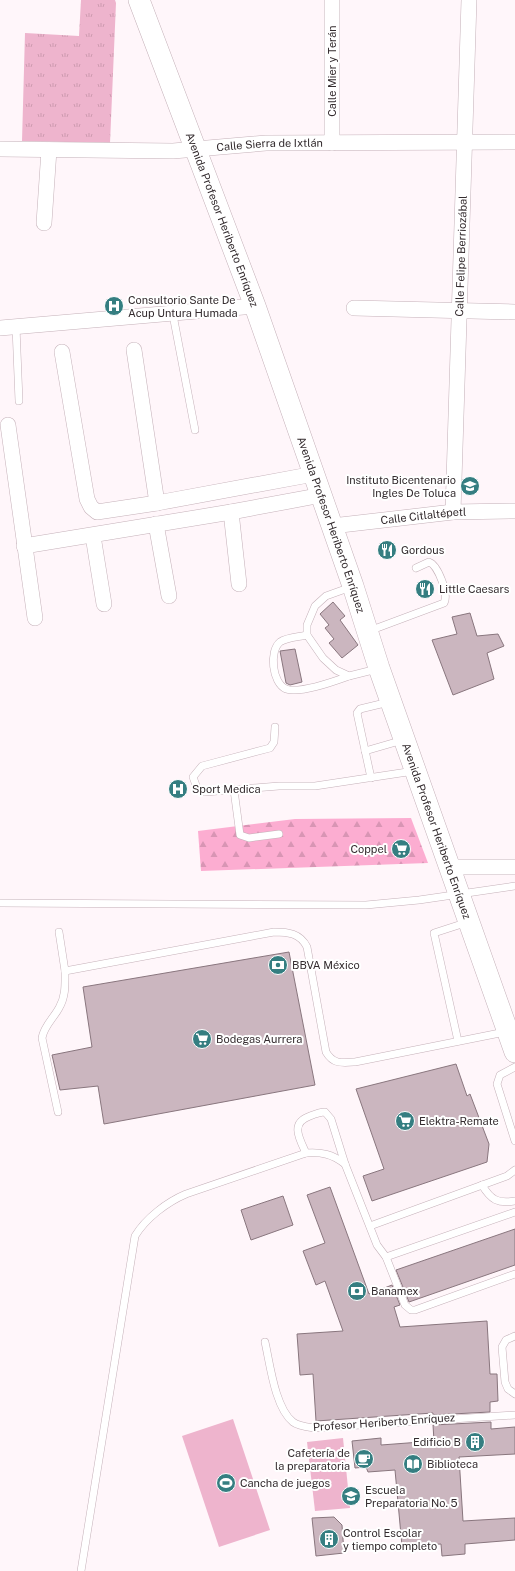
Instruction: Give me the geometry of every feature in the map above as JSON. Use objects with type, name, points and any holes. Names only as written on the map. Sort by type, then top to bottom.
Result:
[{"type":"main road","name":"Avenida Profesor Heriberto Enríquez","points":[[139,0],[255,306],[322,495],[404,740],[515,1052]]},
{"type":"street","name":"Calle Mier y Terán","points":[[332,0],[332,143]]},
{"type":"street","name":"Calle Felipe Berriozábal","points":[[453,512],[458,310],[469,0]]},
{"type":"street","name":"Calle Sierra de Ixtlán","points":[[0,149],[144,152],[196,150],[266,143],[515,142]]},
{"type":"street","points":[[44,223],[49,150]]},
{"type":"street","points":[[0,328],[174,315],[255,306]]},
{"type":"street","points":[[354,308],[515,312]]},
{"type":"street","points":[[134,350],[157,503]]},
{"type":"street","points":[[62,352],[88,499],[91,507],[97,512],[103,513],[314,474]]},
{"type":"street","points":[[8,425],[35,618]]},
{"type":"street","points":[[24,546],[93,536],[322,495]]},
{"type":"street","name":"Calle Citlaltépetl","points":[[332,526],[453,512],[515,511]]},
{"type":"street","points":[[231,512],[239,584]]},
{"type":"street","points":[[156,524],[168,596]]},
{"type":"street","points":[[93,536],[104,604]]},
{"type":"street","points":[[449,867],[515,866]]},
{"type":"lane","points":[[174,315],[195,430]]},
{"type":"lane","points":[[16,328],[20,401]]},
{"type":"lane","points":[[367,632],[444,602],[446,598],[445,589],[434,565],[429,562],[416,568]]},
{"type":"lane","points":[[349,676],[329,665],[307,636],[307,625],[315,606],[326,596],[353,586]]},
{"type":"lane","points":[[307,636],[288,638],[280,642],[275,649],[273,662],[276,678],[283,687],[287,689],[306,688],[379,668]]},
{"type":"lane","points":[[371,778],[356,716],[359,710],[391,702]]},
{"type":"lane","points":[[275,727],[274,742],[270,748],[202,766],[193,776],[197,788],[205,792],[279,786],[304,786],[415,771]]},
{"type":"lane","points":[[365,751],[404,740]]},
{"type":"lane","points":[[234,790],[240,835],[249,838],[279,834]]},
{"type":"lane","points":[[0,903],[366,905],[419,900],[515,886]]},
{"type":"lane","points":[[458,1041],[434,933],[469,921]]},
{"type":"lane","points":[[58,1112],[42,1038],[46,1027],[59,1008],[66,990],[65,971],[59,932]]},
{"type":"lane","points":[[65,971],[274,932],[287,932],[297,935],[304,941],[326,1052],[330,1060],[336,1062],[355,1062],[508,1031]]},
{"type":"lane","points":[[515,1066],[500,1076],[498,1084],[515,1141]]},
{"type":"lane","points":[[306,1153],[298,1129],[298,1123],[300,1120],[309,1116],[325,1112],[331,1119],[345,1164],[380,1250],[386,1257],[405,1305],[411,1310],[515,1274]]},
{"type":"lane","points":[[81,1571],[135,1236],[140,1228],[172,1200],[306,1153],[318,1152],[332,1155],[345,1164]]},
{"type":"lane","points":[[370,1226],[482,1186],[507,1176],[515,1170]]},
{"type":"lane","points":[[482,1186],[489,1196],[495,1201],[505,1202],[515,1200]]},
{"type":"lane","points":[[386,1257],[515,1212]]},
{"type":"lane","points":[[515,1336],[506,1340],[502,1347],[505,1382],[508,1389],[515,1394]]},
{"type":"lane","name":"Profesor Heriberto Enríquez","points":[[265,1342],[278,1397],[286,1415],[294,1423],[305,1427],[314,1428],[515,1415]]},
{"type":"green space","points":[[81,0],[115,0],[116,3],[110,143],[22,141],[25,33],[79,36]]},
{"type":"green space","points":[[411,818],[428,863],[201,871],[198,831],[295,819]]},
{"type":"green space","name":"Cancha de juegos","points":[[233,1419],[270,1530],[219,1547],[182,1436]]},
{"type":"green space","points":[[343,1438],[350,1508],[315,1511],[307,1442]]},
{"type":"building","points":[[333,602],[345,616],[340,620],[358,645],[342,658],[329,643],[334,639],[325,628],[329,625],[320,614]]},
{"type":"building","points":[[470,613],[477,636],[498,634],[504,646],[487,653],[494,679],[453,695],[432,640],[457,634],[452,617]]},
{"type":"building","points":[[295,649],[302,682],[290,685],[286,683],[280,651]]},
{"type":"building","points":[[289,952],[315,1085],[104,1124],[98,1086],[60,1090],[52,1055],[92,1047],[83,987]]},
{"type":"building","points":[[456,1064],[467,1096],[470,1094],[489,1144],[487,1162],[372,1201],[363,1176],[384,1169],[356,1089]]},
{"type":"building","points":[[330,1187],[369,1294],[392,1285],[400,1305],[394,1307],[400,1327],[487,1321],[490,1374],[497,1374],[498,1401],[490,1402],[490,1412],[433,1415],[433,1413],[316,1421],[313,1374],[300,1375],[297,1334],[343,1331],[325,1281],[316,1285],[303,1251],[325,1243],[307,1195]]},
{"type":"building","points":[[283,1196],[293,1225],[251,1240],[241,1210]]},
{"type":"building","points":[[515,1229],[515,1265],[409,1302],[396,1270]]},
{"type":"building","points":[[491,1422],[491,1429],[515,1427],[515,1454],[459,1457],[463,1521],[515,1518],[515,1540],[465,1544],[465,1554],[442,1556],[441,1544],[402,1546],[395,1470],[368,1472],[366,1467],[355,1468],[352,1441],[381,1438],[381,1445],[434,1441],[433,1425]]},
{"type":"building","name":"Control Escolar y tiempo completo","points":[[334,1517],[342,1525],[344,1553],[316,1556],[312,1518]]},
{"type":"place","name":"Consultorio Sante De Acup Untura Humada","points":[[114,306]]},
{"type":"place","name":"Instituto Bicentenario Ingles De Toluca","points":[[470,486]]},
{"type":"place","name":"Gordous","points":[[387,550]]},
{"type":"place","name":"Little Caesars","points":[[425,589]]},
{"type":"place","name":"Sport Medica","points":[[178,789]]},
{"type":"place","name":"Coppel","points":[[401,849]]},
{"type":"place","name":"BBVA México","points":[[278,965]]},
{"type":"place","name":"Bodegas Aurrera","points":[[202,1039]]},
{"type":"place","name":"Elektra-Remate","points":[[405,1121]]},
{"type":"place","name":"Banamex","points":[[357,1291]]},
{"type":"place","name":"Edificio B","points":[[475,1442]]},
{"type":"place","name":"Cafetería de la preparatoria","points":[[364,1459]]},
{"type":"place","name":"Biblioteca","points":[[413,1464]]},
{"type":"place","name":"Cancha de juegos","points":[[226,1483]]},
{"type":"place","name":"Escuela Preparatoria No. 5","points":[[351,1496]]},
{"type":"place","name":"Control Escolar y tiempo completo","points":[[329,1539]]}]
